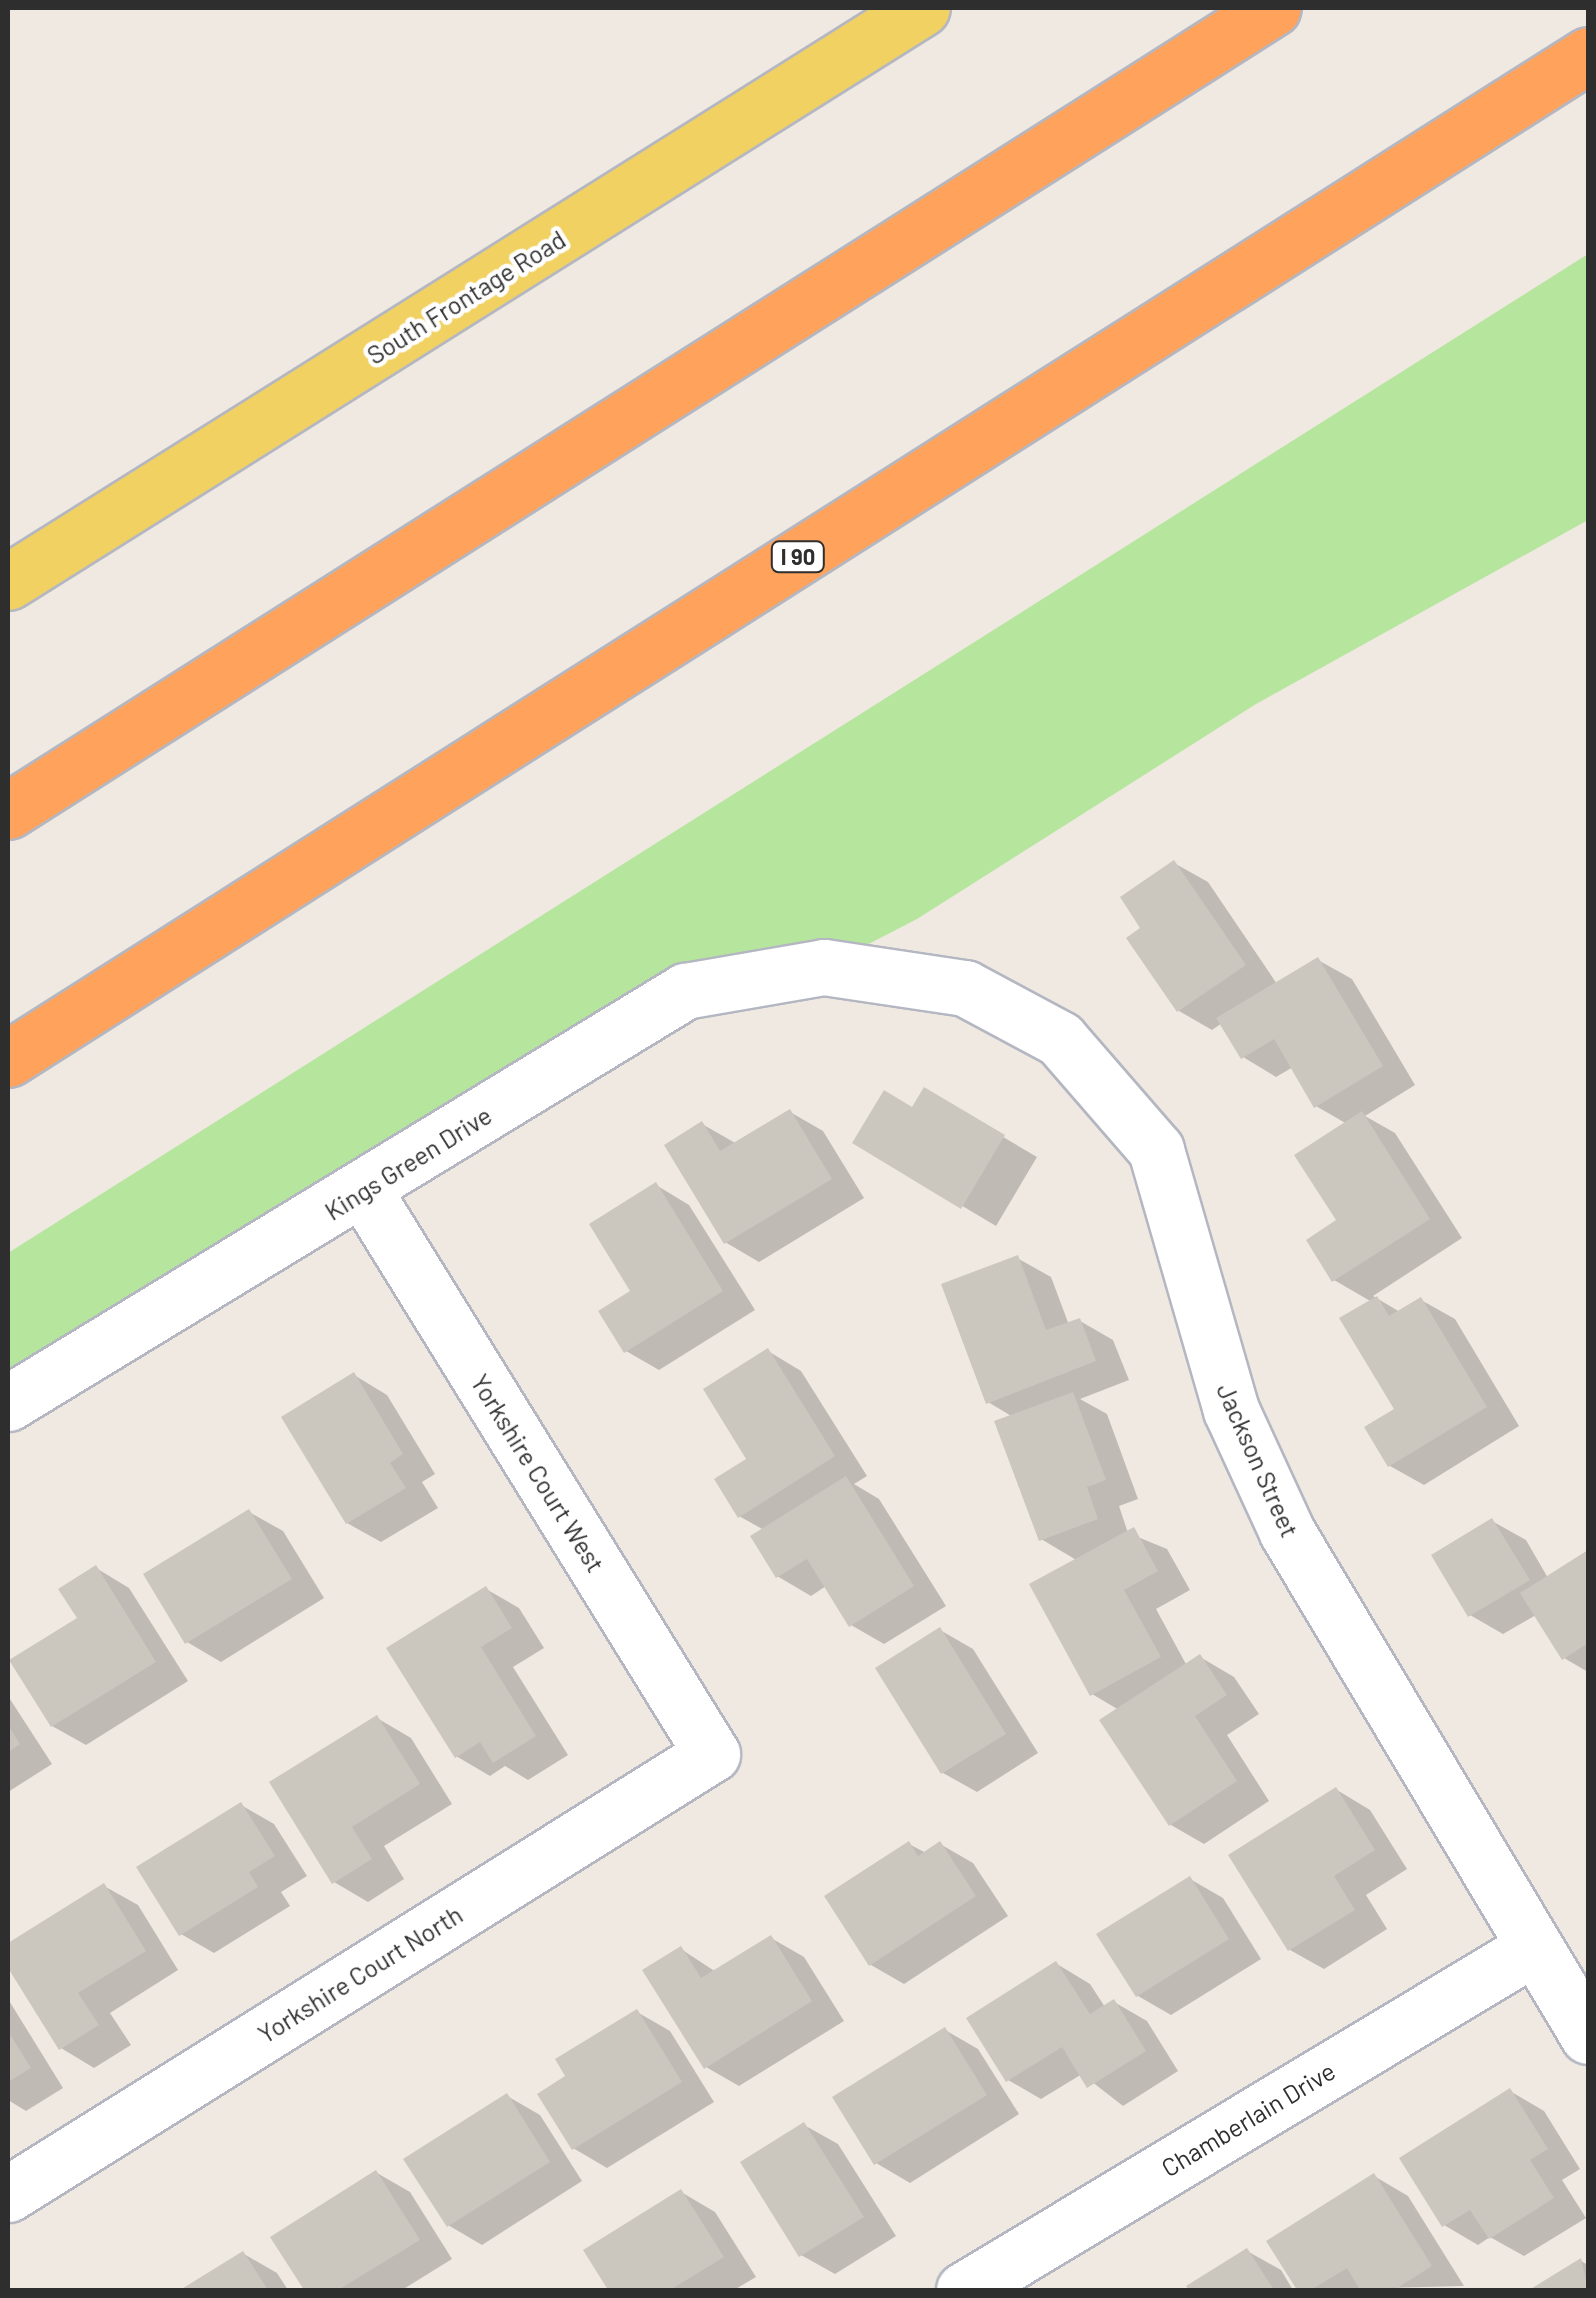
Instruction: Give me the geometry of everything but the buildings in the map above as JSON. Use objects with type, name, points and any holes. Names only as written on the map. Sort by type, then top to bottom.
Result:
[{"type":"highway","points":[[8,811],[1273,8]]},
{"type":"highway","name":"I 90","points":[[8,1060],[1588,55]]},
{"type":"main road","name":"South Frontage Road","points":[[8,582],[922,8]]},
{"type":"street","name":"Kings Green Drive","points":[[8,1403],[364,1191],[684,991],[824,967]]},
{"type":"street","name":"Jackson Street","points":[[824,967],[965,988],[1060,1038],[1156,1150],[1231,1410],[1287,1532],[1588,2036]]},
{"type":"street","name":"Yorkshire Court West","points":[[364,1191],[712,1754]]},
{"type":"street","name":"Yorkshire Court North","points":[[8,2194],[712,1754]]},
{"type":"street","name":"Chamberlain Drive","points":[[964,2290],[1533,1948]]},
{"type":"green space","points":[[1588,254],[1588,520],[1256,704],[917,919],[824,967],[684,991],[8,1389],[8,1253]]}]
